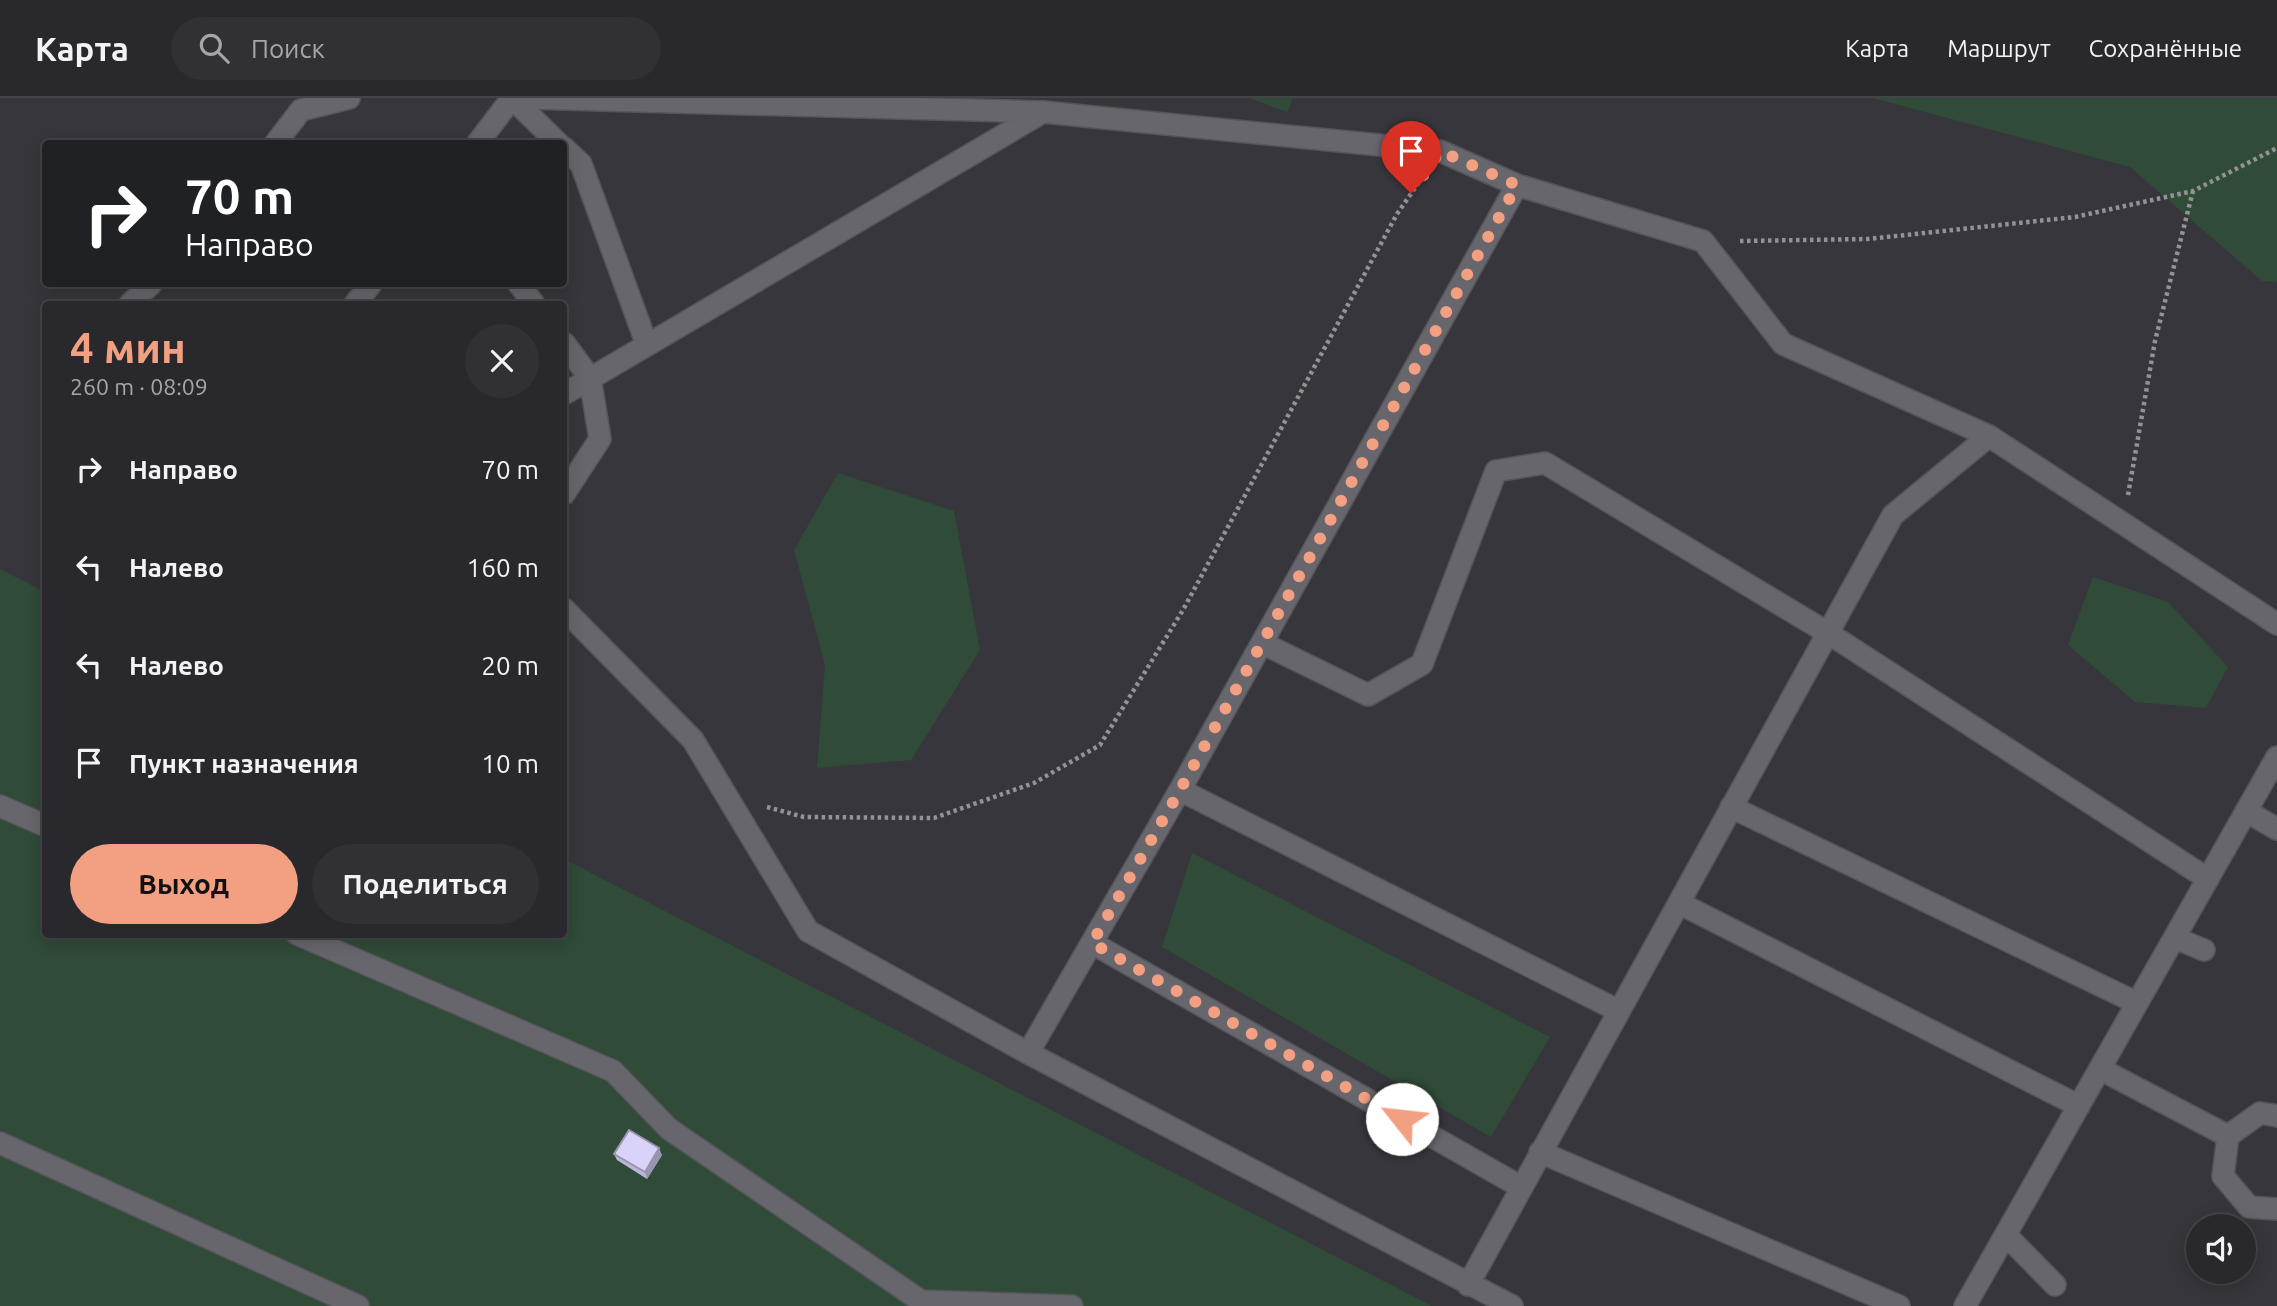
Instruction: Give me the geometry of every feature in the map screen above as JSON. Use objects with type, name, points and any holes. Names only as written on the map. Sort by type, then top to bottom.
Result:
[{"type":"lane","points":[[278,140],[301,110],[348,98]]},
{"type":"lane","points":[[480,140],[512,98],[555,140]]},
{"type":"lane","points":[[528,98],[1043,112],[1440,151],[1517,185],[1703,241],[1783,344],[1989,436],[2277,624]]},
{"type":"lane","points":[[567,392],[1043,112]]},
{"type":"lane","points":[[567,151],[581,164],[647,345]]},
{"type":"lane","points":[[1028,1053],[1180,790],[1517,185]]},
{"type":"lane","points":[[133,301],[148,287]]},
{"type":"lane","points":[[357,301],[369,287]]},
{"type":"lane","points":[[567,347],[590,378],[600,439],[567,489]]},
{"type":"lane","points":[[1468,1285],[1893,515],[1989,436]]},
{"type":"lane","points":[[1262,643],[1367,695],[1423,664],[1496,471],[1545,463],[1828,634],[2208,879]]},
{"type":"lane","points":[[567,612],[693,740],[808,931],[1028,1053],[1512,1306]]},
{"type":"lane","points":[[1965,1306],[2277,757]]},
{"type":"lane","points":[[1180,790],[1619,1011]]},
{"type":"lane","points":[[0,806],[42,824]]},
{"type":"lane","points":[[1731,807],[2137,1003]]},
{"type":"lane","points":[[2246,811],[2277,829]]},
{"type":"lane","points":[[1679,903],[2079,1106]]},
{"type":"lane","points":[[306,938],[612,1071],[669,1129],[921,1301],[1073,1306]]},
{"type":"lane","points":[[2175,938],[2204,950]]},
{"type":"lane","points":[[1092,943],[1521,1186]]},
{"type":"lane","points":[[2100,1069],[2228,1136]]},
{"type":"lane","points":[[2277,1116],[2260,1113],[2228,1136],[2223,1176],[2249,1207],[2277,1209]]},
{"type":"lane","points":[[0,1143],[358,1306]]},
{"type":"lane","points":[[1540,1152],[1899,1306]]},
{"type":"lane","points":[[2006,1235],[2055,1285]]},
{"type":"path","points":[[1703,241],[1868,239],[2075,217],[2193,191],[2277,148]]},
{"type":"path","points":[[726,795],[804,817],[934,818],[1034,783],[1100,745],[1183,610],[1397,214],[1440,151]]},
{"type":"path","points":[[2123,524],[2155,341],[2193,191]]},
{"type":"green space","points":[[1250,98],[1293,98],[1287,112]]},
{"type":"green space","points":[[1873,98],[2277,98],[2277,282],[2262,281],[2130,167]]},
{"type":"green space","points":[[838,473],[954,511],[980,650],[911,760],[817,768],[825,665],[794,550]]},
{"type":"green space","points":[[0,569],[42,590],[42,938],[567,938],[567,861],[1432,1306],[0,1306]]},
{"type":"green space","points":[[2093,577],[2168,602],[2228,667],[2206,708],[2135,702],[2068,645]]},
{"type":"green space","points":[[1192,853],[1550,1037],[1491,1137],[1162,947]]},
{"type":"building","points":[[629,1130],[659,1148],[645,1172],[614,1154]]},
{"type":"route","points":[[1402,1119],[1092,943],[1517,185],[1440,151],[1411,193]]}]
